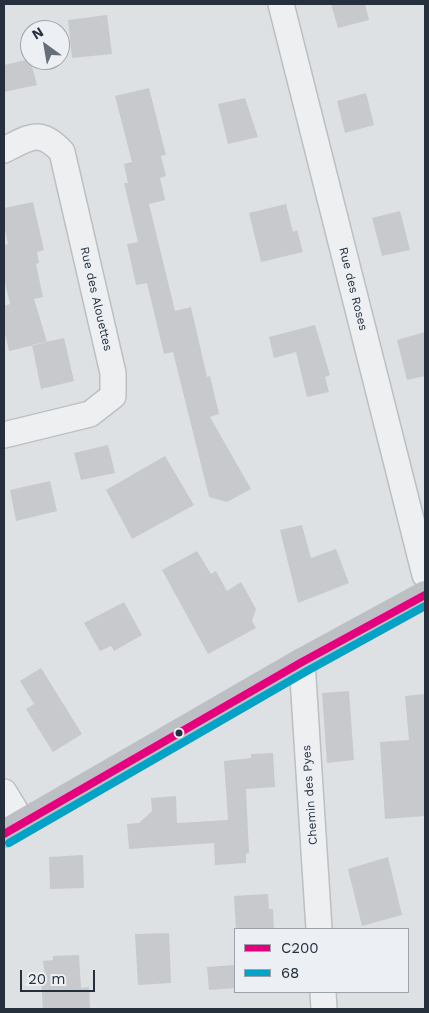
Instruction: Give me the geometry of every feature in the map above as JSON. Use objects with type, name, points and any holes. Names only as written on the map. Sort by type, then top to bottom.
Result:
[{"type":"street","name":"Rue des Roses","points":[[281,4],[425,575]]},
{"type":"street","name":"Rue des Alouettes","points":[[4,150],[31,136],[50,140],[62,152],[113,373],[113,396],[90,414],[4,435]]},
{"type":"street","points":[[4,792],[14,829],[302,662],[425,595]]},
{"type":"street","name":"Chemin des Pyes","points":[[302,662],[319,928]]},
{"type":"street","points":[[323,993],[324,1009]]},
{"type":"building","points":[[331,4],[365,4],[369,20],[338,28]]},
{"type":"building","points":[[107,15],[112,54],[72,58],[70,20],[68,20]]},
{"type":"building","points":[[20,61],[20,70],[33,70],[37,85],[4,92],[4,65]]},
{"type":"building","points":[[149,88],[166,155],[161,156],[166,176],[160,178],[165,200],[149,204],[175,311],[191,307],[207,377],[210,376],[219,414],[210,417],[251,489],[227,502],[209,497],[173,352],[164,354],[147,283],[136,285],[127,244],[138,242],[124,183],[128,183],[124,164],[132,162],[115,96]]},
{"type":"building","points":[[366,93],[374,125],[345,133],[337,101]]},
{"type":"building","points":[[245,98],[258,137],[228,144],[218,104]]},
{"type":"building","points":[[33,202],[44,250],[37,252],[39,263],[36,264],[43,297],[34,299],[47,342],[9,351],[4,329],[4,306],[10,304],[4,278],[4,245],[8,244],[4,225],[4,208]]},
{"type":"building","points":[[286,204],[293,232],[297,230],[303,252],[261,262],[249,213]]},
{"type":"building","points":[[400,211],[410,250],[382,256],[372,218]]},
{"type":"building","points":[[315,325],[330,375],[325,377],[329,392],[307,397],[296,352],[274,358],[269,337]]},
{"type":"building","points":[[425,332],[425,376],[407,380],[397,340]]},
{"type":"building","points":[[64,338],[74,381],[41,389],[32,345]]},
{"type":"building","points":[[108,445],[115,473],[81,480],[74,453]]},
{"type":"building","points":[[165,456],[194,505],[132,539],[106,490]]},
{"type":"building","points":[[50,481],[57,511],[16,521],[10,490]]},
{"type":"building","points":[[302,525],[311,558],[336,549],[349,583],[298,603],[280,530]]},
{"type":"building","points":[[197,551],[211,574],[216,571],[227,591],[241,582],[256,609],[252,621],[256,628],[208,654],[162,570]]},
{"type":"building","points":[[124,602],[142,635],[114,651],[111,646],[100,651],[84,623]]},
{"type":"building","points":[[41,668],[82,734],[53,752],[26,709],[34,704],[20,681]]},
{"type":"building","points":[[349,691],[354,760],[327,763],[322,693]]},
{"type":"building","points":[[425,694],[425,816],[385,819],[380,742],[409,740],[405,696]]},
{"type":"building","points":[[273,753],[275,787],[246,789],[249,853],[246,854],[246,863],[215,865],[214,843],[129,849],[127,824],[139,823],[152,811],[151,798],[176,796],[177,823],[228,820],[224,761],[251,758],[251,754]]},
{"type":"building","points":[[83,855],[84,888],[50,889],[49,857]]},
{"type":"building","points":[[388,857],[402,915],[362,926],[348,869]]},
{"type":"building","points":[[268,894],[269,909],[273,909],[274,928],[236,928],[234,896]]},
{"type":"building","points":[[169,933],[171,983],[138,985],[135,934]]},
{"type":"building","points":[[79,955],[81,988],[89,987],[90,1009],[43,1009],[41,976],[45,976],[43,961],[53,960],[53,956]]},
{"type":"building","points":[[234,965],[234,988],[209,990],[207,967]]},
{"type":"transit line","name":"C200","points":[[4,834],[302,662],[425,595]]},
{"type":"transit line","name":"68","points":[[9,843],[307,671],[425,606]]}]
